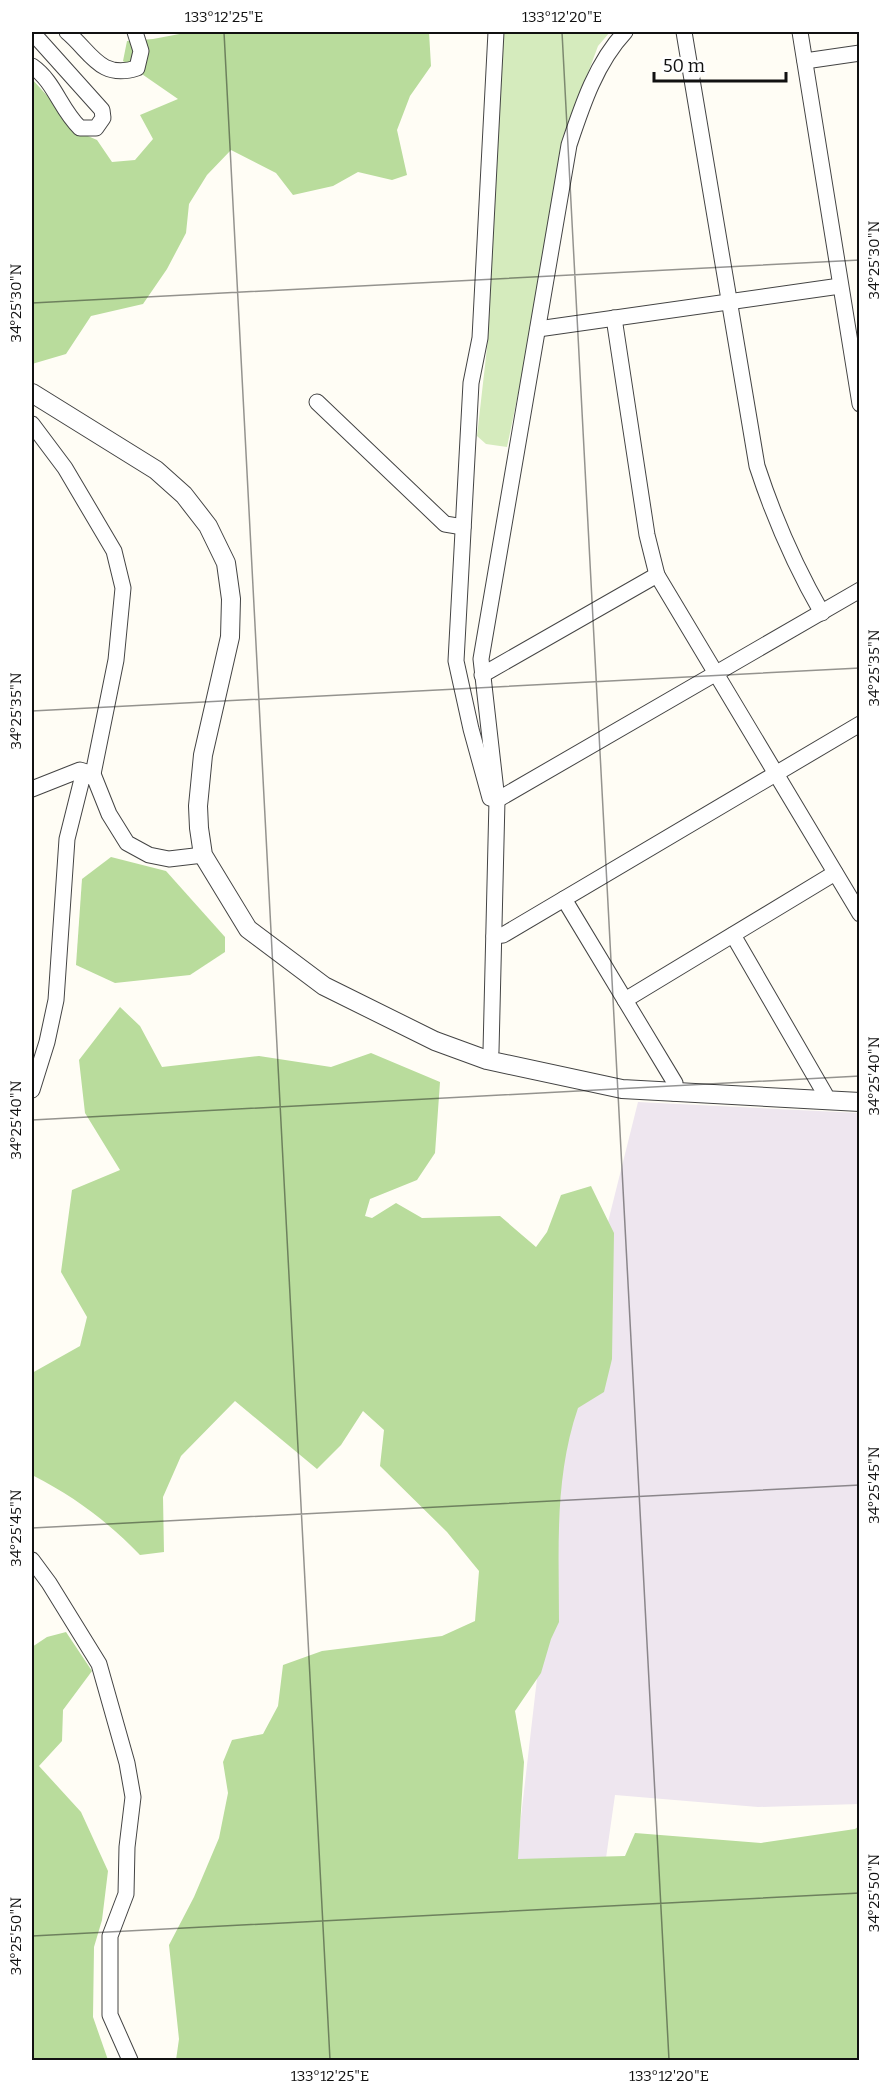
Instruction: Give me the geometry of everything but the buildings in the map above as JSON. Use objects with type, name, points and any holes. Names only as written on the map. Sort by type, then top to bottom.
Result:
[{"type":"street","points":[[32,32],[102,110],[103,118],[96,128],[80,128],[71,120],[48,80],[32,66]]},
{"type":"street","points":[[72,33],[97,63],[109,70],[124,72],[136,68],[141,51],[135,32]]},
{"type":"street","points":[[496,32],[480,338],[471,383],[456,661],[471,729],[490,798],[497,800],[860,590]]},
{"type":"street","points":[[488,1060],[491,1051],[497,800],[481,659],[569,145],[587,93],[616,42],[625,32]]},
{"type":"street","points":[[684,32],[757,466],[771,510],[799,573],[822,613]]},
{"type":"street","points":[[800,32],[860,404]]},
{"type":"street","points":[[805,61],[860,53]]},
{"type":"street","points":[[538,329],[840,286]]},
{"type":"street","points":[[614,318],[646,535],[657,575],[860,914]]},
{"type":"street","points":[[32,393],[156,470],[184,495],[208,526],[226,563],[231,599],[230,637],[203,755],[198,806],[203,855],[248,929],[324,986],[435,1041],[488,1060],[622,1089],[860,1102]]},
{"type":"street","points":[[317,402],[446,524],[463,527]]},
{"type":"street","points":[[32,424],[65,468],[114,551],[123,588],[116,660],[93,774],[109,814],[127,843],[148,855],[169,859],[203,855]]},
{"type":"street","points":[[482,675],[657,575]]},
{"type":"street","points":[[494,936],[503,935],[860,724]]},
{"type":"street","points":[[32,789],[80,770],[93,774]]},
{"type":"street","points":[[32,1090],[48,1042],[56,1000],[67,839],[82,779],[93,774]]},
{"type":"street","points":[[625,1000],[835,873]]},
{"type":"street","points":[[564,899],[675,1083],[674,1093]]},
{"type":"street","points":[[733,935],[825,1094],[825,1100]]},
{"type":"street","points":[[32,1560],[49,1583],[99,1664],[127,1763],[133,1797],[127,1847],[126,1894],[110,1936],[110,2015],[130,2061]]},
{"type":"shaded area","points":[[638,1102],[859,1113],[859,1804],[758,1807],[615,1795],[606,1858],[516,1860],[563,1454],[603,1242]]},
{"type":"green space","points":[[190,32],[429,32],[431,66],[410,96],[397,130],[407,175],[392,180],[358,172],[333,186],[293,195],[276,173],[231,150],[207,175],[189,204],[186,233],[167,269],[143,304],[91,316],[66,354],[32,364],[32,79],[81,133],[97,140],[112,162],[135,160],[153,139],[140,115],[178,99],[123,61],[127,41]]},
{"type":"green space","points":[[503,32],[610,32],[598,46],[561,146],[532,327],[507,447],[486,444],[477,436],[488,339]]},
{"type":"green space","points":[[111,857],[166,871],[225,937],[225,952],[190,975],[115,983],[76,965],[82,879]]},
{"type":"green space","points":[[120,1007],[140,1026],[162,1067],[259,1056],[331,1067],[371,1053],[440,1082],[435,1153],[417,1180],[370,1199],[365,1216],[372,1218],[396,1203],[422,1218],[500,1216],[536,1247],[547,1232],[561,1195],[591,1186],[614,1233],[612,1359],[604,1392],[578,1408],[570,1434],[559,1514],[559,1622],[551,1639],[541,1673],[515,1711],[524,1762],[518,1859],[625,1856],[635,1833],[761,1843],[855,1829],[859,1826],[859,2060],[176,2060],[179,2039],[169,1945],[194,1897],[219,1838],[228,1793],[223,1762],[232,1740],[263,1734],[278,1706],[283,1665],[322,1651],[442,1636],[475,1621],[479,1571],[447,1532],[380,1466],[384,1430],[363,1411],[341,1445],[317,1469],[235,1401],[181,1456],[163,1497],[164,1552],[140,1555],[90,1511],[34,1476],[32,1373],[80,1346],[87,1317],[61,1272],[72,1190],[120,1170],[85,1113],[79,1060]]},
{"type":"green space","points":[[66,1632],[92,1671],[63,1710],[62,1741],[39,1766],[81,1812],[108,1871],[102,1920],[94,1947],[93,2017],[108,2060],[32,2060],[32,1647],[47,1637]]}]
